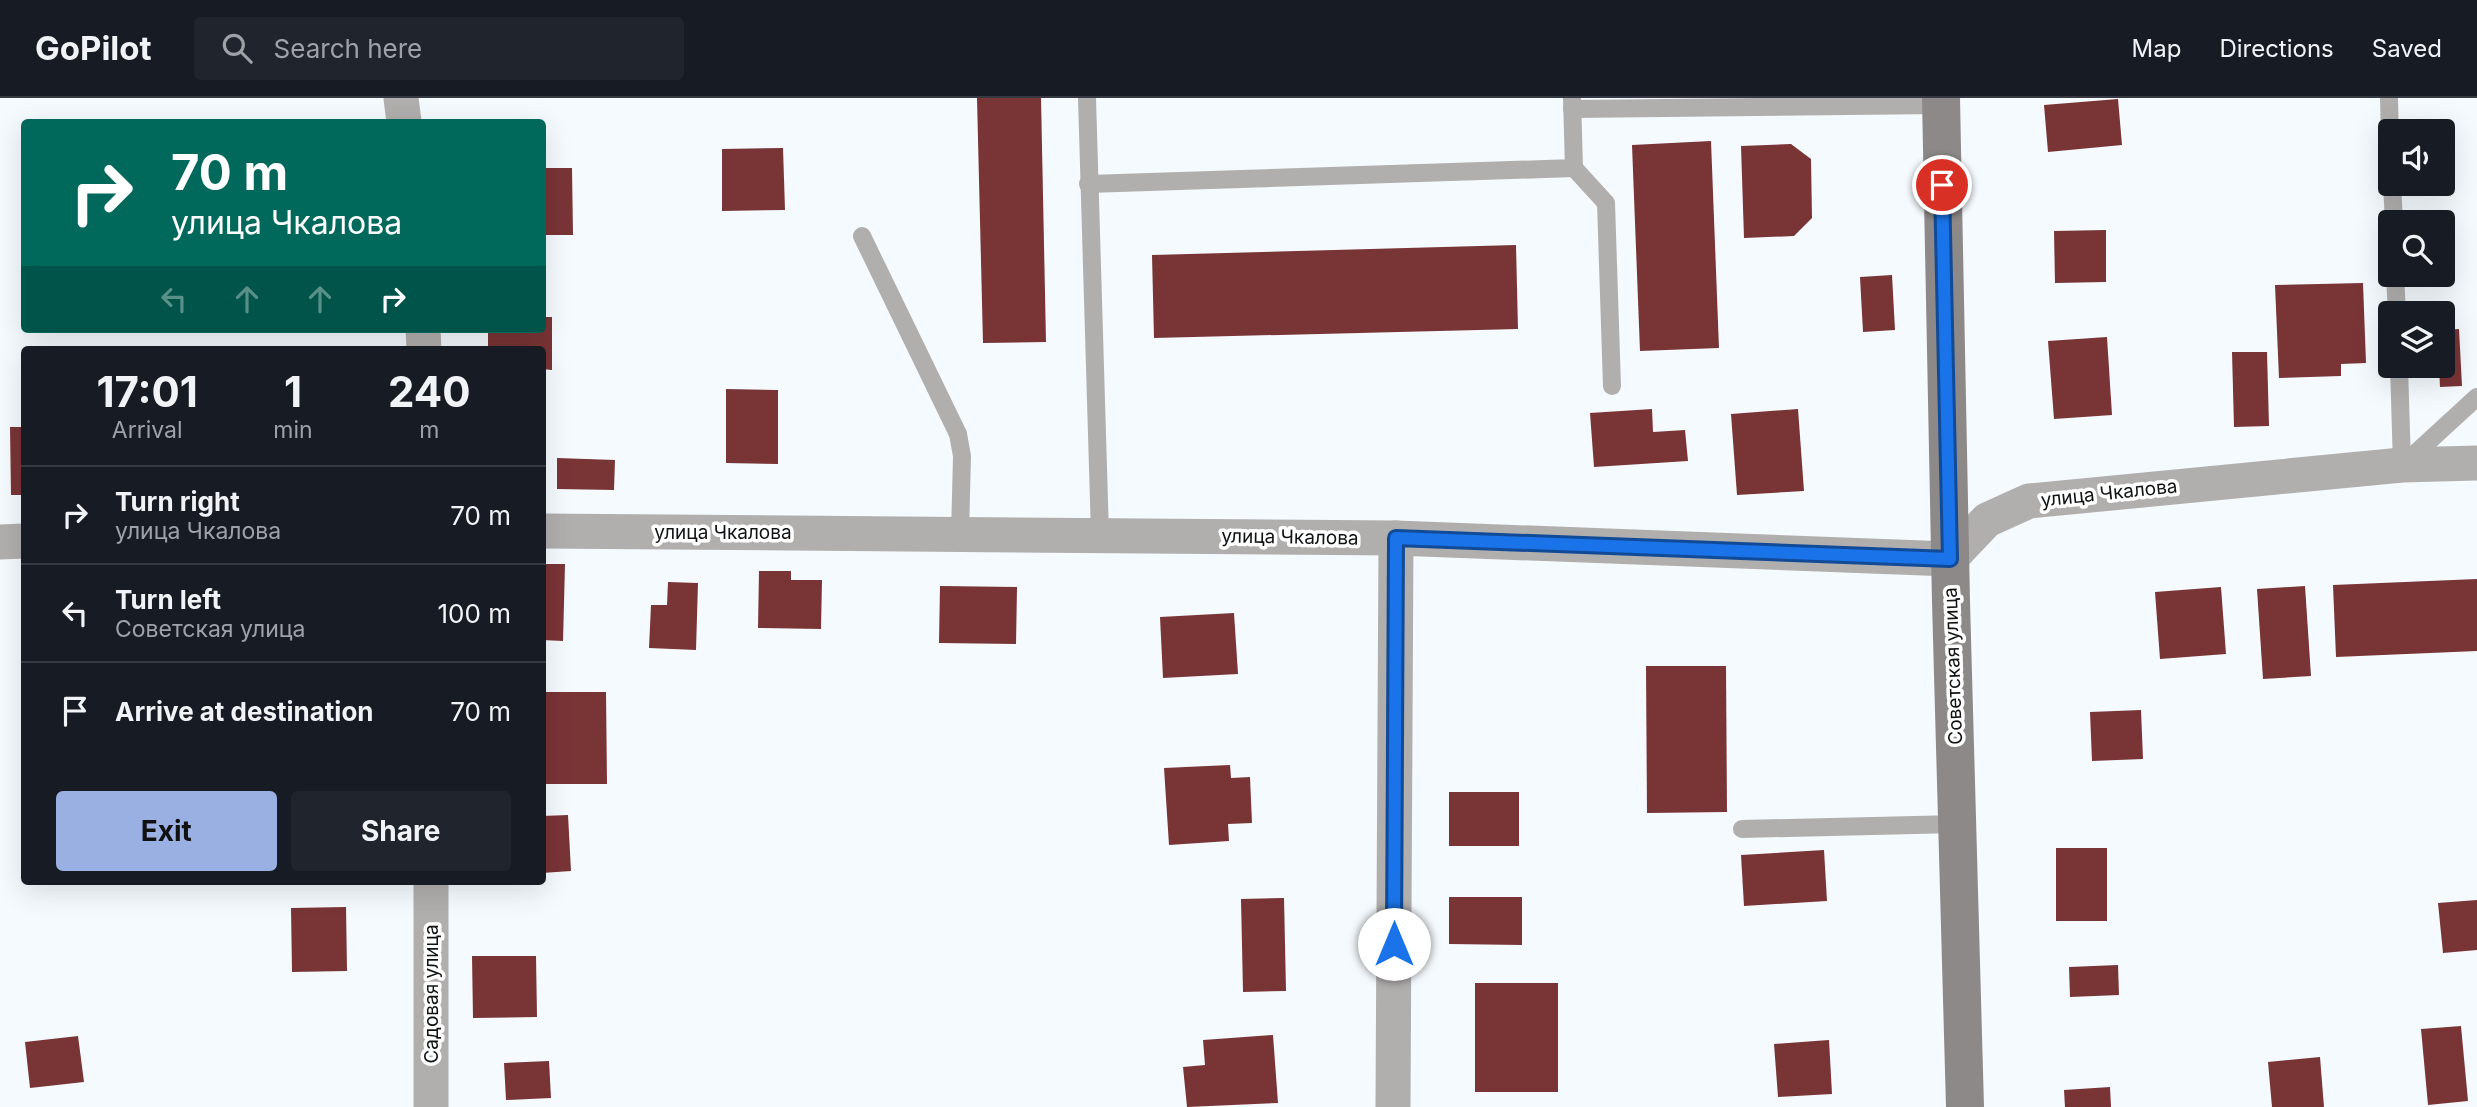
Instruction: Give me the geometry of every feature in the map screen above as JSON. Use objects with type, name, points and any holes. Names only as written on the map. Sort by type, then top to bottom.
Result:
[{"type":"street","points":[[401,98],[404,119]]},
{"type":"street","name":"Советская улица","points":[[1941,101],[1965,1107]]},
{"type":"street","name":"улица Чкалова","points":[[546,531],[1396,538],[1950,559],[1987,520],[2029,501],[2402,465],[2477,463]]},
{"type":"street","points":[[1393,1107],[1396,538]]},
{"type":"street","points":[[0,542],[21,541]]},
{"type":"street","name":"Садовая улица","points":[[431,885],[431,1107]]},
{"type":"lane","points":[[1087,98],[1100,534]]},
{"type":"lane","points":[[2389,98],[2390,119]]},
{"type":"lane","points":[[1612,386],[1606,203],[1574,167],[1572,103],[1941,101]]},
{"type":"lane","points":[[1088,184],[1574,167]]},
{"type":"lane","points":[[862,236],[958,434],[962,456],[960,534]]},
{"type":"lane","points":[[2399,378],[2402,465]]},
{"type":"lane","points":[[2402,465],[2477,397]]},
{"type":"lane","points":[[1742,829],[1957,824]]},
{"type":"building","points":[[977,98],[1041,98],[1046,342],[983,343]]},
{"type":"building","points":[[2118,99],[2122,145],[2048,152],[2044,105]]},
{"type":"building","points":[[1711,141],[1719,348],[1640,351],[1632,145]]},
{"type":"building","points":[[1791,144],[1811,159],[1812,218],[1794,236],[1744,238],[1741,146]]},
{"type":"building","points":[[783,148],[785,210],[722,211],[722,149]]},
{"type":"building","points":[[546,168],[572,168],[573,235],[546,235]]},
{"type":"building","points":[[2106,230],[2106,282],[2055,283],[2054,231]]},
{"type":"building","points":[[1516,245],[1518,329],[1154,338],[1152,255]]},
{"type":"building","points":[[1892,275],[1895,330],[1863,332],[1860,277]]},
{"type":"building","points":[[2363,283],[2366,363],[2341,364],[2341,376],[2279,378],[2275,285]]},
{"type":"building","points":[[546,317],[552,317],[552,370],[546,369],[546,346],[488,346],[488,333],[546,333]]},
{"type":"building","points":[[2455,329],[2459,329],[2462,386],[2440,387],[2440,378],[2455,378]]},
{"type":"building","points":[[2107,337],[2112,415],[2054,419],[2048,341]]},
{"type":"building","points":[[2232,352],[2267,352],[2269,426],[2234,427]]},
{"type":"building","points":[[726,389],[778,390],[778,464],[726,463]]},
{"type":"building","points":[[1652,409],[1653,432],[1685,430],[1688,461],[1594,467],[1590,413]]},
{"type":"building","points":[[1798,409],[1804,491],[1737,495],[1731,414]]},
{"type":"building","points":[[10,427],[21,427],[21,495],[11,495]]},
{"type":"building","points":[[557,458],[615,460],[614,490],[557,489]]},
{"type":"building","points":[[546,564],[565,564],[563,641],[546,640]]},
{"type":"building","points":[[759,571],[791,571],[791,580],[822,580],[821,629],[758,628]]},
{"type":"building","points":[[2477,579],[2477,651],[2336,657],[2333,585]]},
{"type":"building","points":[[668,582],[698,583],[696,650],[649,648],[651,605],[667,605]]},
{"type":"building","points":[[940,586],[1017,587],[1016,644],[939,643]]},
{"type":"building","points":[[2305,586],[2311,676],[2263,679],[2257,589]]},
{"type":"building","points":[[2221,587],[2226,654],[2160,659],[2155,592]]},
{"type":"building","points":[[1234,613],[1238,674],[1163,678],[1160,617]]},
{"type":"building","points":[[1646,666],[1726,666],[1727,812],[1647,813]]},
{"type":"building","points":[[546,692],[606,692],[607,784],[546,784]]},
{"type":"building","points":[[2141,710],[2143,759],[2092,761],[2090,712]]},
{"type":"building","points":[[1230,765],[1231,778],[1250,777],[1252,823],[1228,824],[1229,841],[1169,845],[1164,768]]},
{"type":"building","points":[[1449,792],[1519,792],[1519,846],[1449,846]]},
{"type":"building","points":[[568,815],[571,871],[546,873],[546,816]]},
{"type":"building","points":[[2056,848],[2107,848],[2107,921],[2056,921]]},
{"type":"building","points":[[1824,850],[1827,901],[1744,906],[1741,855]]},
{"type":"building","points":[[1449,897],[1522,897],[1522,945],[1449,944]]},
{"type":"building","points":[[1284,898],[1286,991],[1243,992],[1241,899]]},
{"type":"building","points":[[2477,900],[2477,950],[2443,953],[2438,903]]},
{"type":"building","points":[[346,907],[347,971],[292,972],[291,908]]},
{"type":"building","points":[[472,956],[536,956],[537,1017],[473,1018]]},
{"type":"building","points":[[2118,965],[2119,995],[2070,997],[2069,967]]},
{"type":"building","points":[[1475,983],[1558,983],[1558,1092],[1475,1092]]},
{"type":"building","points":[[2461,1026],[2468,1101],[2428,1105],[2421,1029]]},
{"type":"building","points":[[1273,1035],[1278,1103],[1187,1107],[1183,1067],[1205,1065],[1203,1040]]},
{"type":"building","points":[[78,1036],[84,1082],[30,1088],[25,1042]]},
{"type":"building","points":[[1829,1040],[1832,1094],[1778,1097],[1774,1044]]},
{"type":"building","points":[[2320,1057],[2324,1107],[2272,1107],[2268,1062]]},
{"type":"building","points":[[549,1061],[551,1098],[506,1100],[504,1063]]},
{"type":"building","points":[[2110,1087],[2111,1107],[2065,1107],[2064,1090]]},
{"type":"route","points":[[1394,944],[1396,538],[1950,559],[1942,185]]}]
